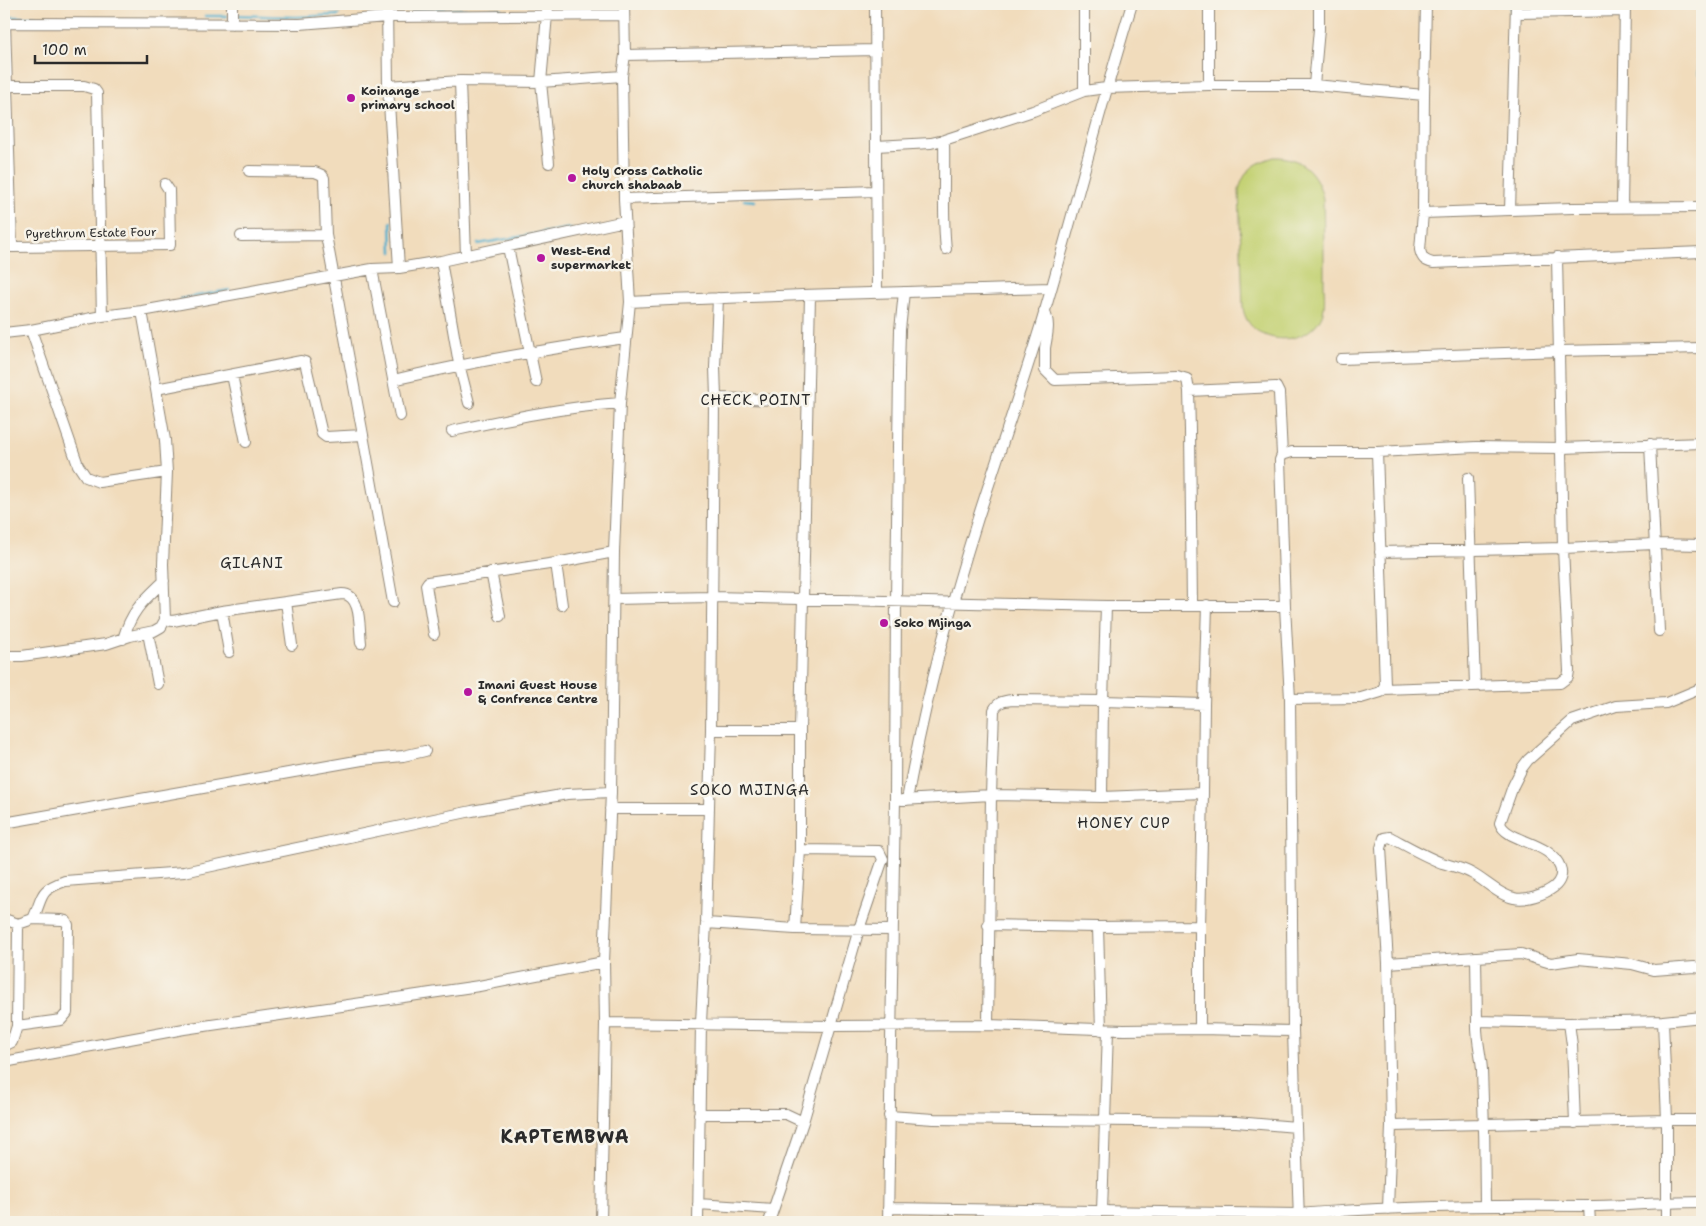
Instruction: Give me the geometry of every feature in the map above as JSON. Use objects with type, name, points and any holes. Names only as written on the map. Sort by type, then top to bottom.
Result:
[{"type":"street","points":[[232,4],[232,24]]},
{"type":"street","points":[[387,4],[388,86],[399,268]]},
{"type":"street","points":[[548,4],[541,82],[549,163]]},
{"type":"street","points":[[601,1222],[605,1023],[604,962],[611,792],[614,552],[620,403],[630,302],[624,199],[622,76],[624,4]]},
{"type":"street","points":[[875,4],[877,293]]},
{"type":"street","points":[[1084,4],[1084,91]]},
{"type":"street","points":[[907,800],[923,716],[954,602],[1044,311],[1106,88],[1132,4]]},
{"type":"street","points":[[1209,4],[1209,85]]},
{"type":"street","points":[[1314,86],[1319,29],[1318,4]]},
{"type":"street","points":[[1426,4],[1423,213],[1420,250],[1421,256],[1426,261],[1433,263],[1702,252]]},
{"type":"street","points":[[1510,210],[1516,8],[1625,8],[1622,208]]},
{"type":"street","points":[[4,23],[300,24],[387,18],[624,15]]},
{"type":"street","name":"Pyrethrum Estate Four","points":[[4,23],[8,246],[170,245],[169,190],[166,184]]},
{"type":"street","points":[[624,55],[876,50]]},
{"type":"street","points":[[388,86],[460,81],[541,82],[622,76]]},
{"type":"street","points":[[460,81],[466,256]]},
{"type":"street","points":[[876,146],[931,143],[944,140],[1032,111],[1084,91],[1106,88],[1209,85],[1314,86],[1424,95]]},
{"type":"street","points":[[5,86],[84,86],[94,89],[97,93],[102,316]]},
{"type":"street","points":[[944,140],[943,224],[946,249]]},
{"type":"street","points":[[249,171],[315,172],[324,178],[326,235],[393,602]]},
{"type":"street","points":[[624,199],[876,191]]},
{"type":"street","points":[[1423,213],[1702,207]]},
{"type":"street","points":[[4,332],[31,330],[102,316],[142,311],[372,269],[399,268],[441,261],[625,221]]},
{"type":"street","points":[[241,236],[326,235]]},
{"type":"street","points":[[508,247],[536,382]]},
{"type":"street","points":[[1383,689],[1560,683],[1568,678],[1563,548],[1557,257]]},
{"type":"street","points":[[441,261],[459,364],[469,403]]},
{"type":"street","points":[[372,269],[400,416]]},
{"type":"street","points":[[630,302],[1050,288]]},
{"type":"street","points":[[888,1222],[900,346],[904,292]]},
{"type":"street","points":[[795,929],[800,850],[800,730],[804,599],[806,402],[810,296]]},
{"type":"street","points":[[698,1222],[701,1023],[706,923],[711,730],[714,403],[716,398],[715,367],[718,298]]},
{"type":"street","points":[[4,656],[22,656],[106,644],[158,629],[165,620],[163,564],[167,472],[165,440],[142,311]]},
{"type":"street","points":[[1044,311],[1048,318],[1045,370],[1055,380],[1176,376],[1187,379],[1190,391],[1192,605]]},
{"type":"street","points":[[31,330],[78,465],[86,477],[98,482],[167,472]]},
{"type":"street","points":[[393,380],[459,364],[625,338]]},
{"type":"street","points":[[1341,359],[1702,348]]},
{"type":"street","points":[[156,389],[302,360],[305,362],[322,434],[326,437],[363,435]]},
{"type":"street","points":[[232,375],[246,442]]},
{"type":"street","points":[[1190,391],[1276,387],[1279,393],[1282,455],[1280,460],[1284,606],[1290,699],[1294,1032],[1299,1218]]},
{"type":"street","points":[[716,398],[806,402]]},
{"type":"street","points":[[452,431],[553,411],[620,403]]},
{"type":"street","points":[[1282,455],[1292,452],[1377,452],[1476,447],[1562,448],[1702,443]]},
{"type":"street","points":[[1650,444],[1659,631]]},
{"type":"street","points":[[1290,699],[1362,698],[1378,694],[1385,685],[1377,452]]},
{"type":"street","points":[[1468,478],[1475,686]]},
{"type":"street","points":[[1380,552],[1471,551],[1655,544],[1702,545]]},
{"type":"street","points":[[434,634],[426,585],[428,582],[556,563],[614,552]]},
{"type":"street","points":[[556,563],[562,605]]},
{"type":"street","points":[[491,572],[500,616]]},
{"type":"street","points":[[123,639],[129,620],[135,610],[164,581]]},
{"type":"street","points":[[165,620],[172,622],[222,611],[348,594],[353,598],[357,607],[361,643]]},
{"type":"street","points":[[614,599],[711,597],[1106,606],[1284,606]]},
{"type":"street","points":[[286,602],[292,645]]},
{"type":"street","points":[[1200,1029],[1206,605]]},
{"type":"street","points":[[1102,797],[1106,606]]},
{"type":"street","points":[[222,611],[229,652]]},
{"type":"street","points":[[148,633],[158,684]]},
{"type":"street","points":[[1388,1209],[1391,1126],[1388,963],[1381,848],[1384,838],[1390,837],[1442,862],[1472,873],[1506,896],[1522,899],[1554,888],[1562,874],[1556,859],[1544,849],[1503,830],[1500,823],[1513,786],[1522,768],[1528,760],[1572,721],[1616,706],[1666,702],[1702,688]]},
{"type":"street","points":[[988,1025],[992,717],[997,704],[1012,700],[1204,704]]},
{"type":"street","points":[[711,730],[800,730]]},
{"type":"street","points":[[4,823],[425,751]]},
{"type":"street","points":[[33,919],[41,896],[46,890],[65,881],[184,872],[472,811],[567,794],[611,792]]},
{"type":"street","points":[[895,800],[991,795],[1102,797],[1203,793]]},
{"type":"street","points":[[610,809],[709,809]]},
{"type":"street","points":[[769,1222],[803,1122],[859,929],[883,859],[879,852],[800,850]]},
{"type":"street","points":[[4,919],[18,924],[33,919],[62,920],[68,925],[67,1013],[61,1020],[17,1026]]},
{"type":"street","points":[[706,923],[795,929],[892,930]]},
{"type":"street","points":[[4,1046],[12,1042],[17,1026],[18,924]]},
{"type":"street","points":[[988,925],[1200,926]]},
{"type":"street","points":[[1098,927],[1104,1030],[1105,1120],[1102,1211]]},
{"type":"street","points":[[1388,963],[1521,954],[1551,963],[1578,959],[1632,964],[1654,970],[1702,968]]},
{"type":"street","points":[[1476,957],[1476,1038],[1481,1062],[1485,1205]]},
{"type":"street","points":[[4,1062],[184,1030],[479,986],[604,962]]},
{"type":"street","points":[[1477,1021],[1569,1023],[1663,1021],[1702,1017]]},
{"type":"street","points":[[1663,1021],[1667,1120],[1667,1222]]},
{"type":"street","points":[[605,1023],[832,1026],[988,1025],[1104,1030],[1200,1029],[1294,1032]]},
{"type":"street","points":[[1569,1023],[1572,1045],[1575,1123]]},
{"type":"street","points":[[699,1114],[786,1114],[803,1122]]},
{"type":"street","points":[[889,1116],[934,1119],[1236,1122],[1296,1127]]},
{"type":"street","points":[[1391,1126],[1702,1120]]},
{"type":"street","points":[[888,1208],[1102,1211],[1212,1218],[1299,1218],[1364,1208],[1388,1209],[1485,1205],[1590,1206],[1702,1202]]},
{"type":"street","points":[[698,1204],[773,1209]]},
{"type":"street","points":[[1590,1206],[1590,1222]]},
{"type":"street","points":[[986,1222],[987,1210]]},
{"type":"green space","points":[[1274,157],[1292,159],[1307,168],[1317,181],[1323,199],[1323,311],[1314,327],[1304,334],[1291,338],[1266,336],[1255,329],[1247,320],[1243,308],[1239,190],[1244,177],[1251,168]]},
{"type":"waterway","points":[[1511,4],[1511,14]]},
{"type":"waterway","points":[[1699,4],[1699,75]]},
{"type":"waterway","points":[[557,7],[606,8]]},
{"type":"waterway","points":[[404,10],[501,9]]},
{"type":"waterway","points":[[236,15],[295,17],[339,15]]},
{"type":"waterway","points":[[205,16],[227,16]]},
{"type":"waterway","points":[[13,17],[56,18]]},
{"type":"waterway","points":[[744,200],[755,201]]},
{"type":"waterway","points":[[391,222],[392,252]]},
{"type":"waterway","points":[[478,244],[571,228]]},
{"type":"waterway","points":[[180,299],[229,290]]},
{"type":"place","name":"Koinange primary school","points":[[351,98]]},
{"type":"place","name":"Holy Cross Catholic church shabaab","points":[[572,178]]},
{"type":"place","name":"West-End supermarket","points":[[541,258]]},
{"type":"place","name":"Soko Mjinga","points":[[884,623]]},
{"type":"place","name":"Imani Guest House & Confrence Centre","points":[[468,692]]},
{"type":"district","name":"CHECK POINT","points":[[756,400]]},
{"type":"district","name":"GILANI","points":[[252,563]]},
{"type":"district","name":"SOKO MJINGA","points":[[750,790]]},
{"type":"district","name":"HONEY CUP","points":[[1124,823]]},
{"type":"district","name":"KAPTEMBWA","points":[[565,1137]]}]
